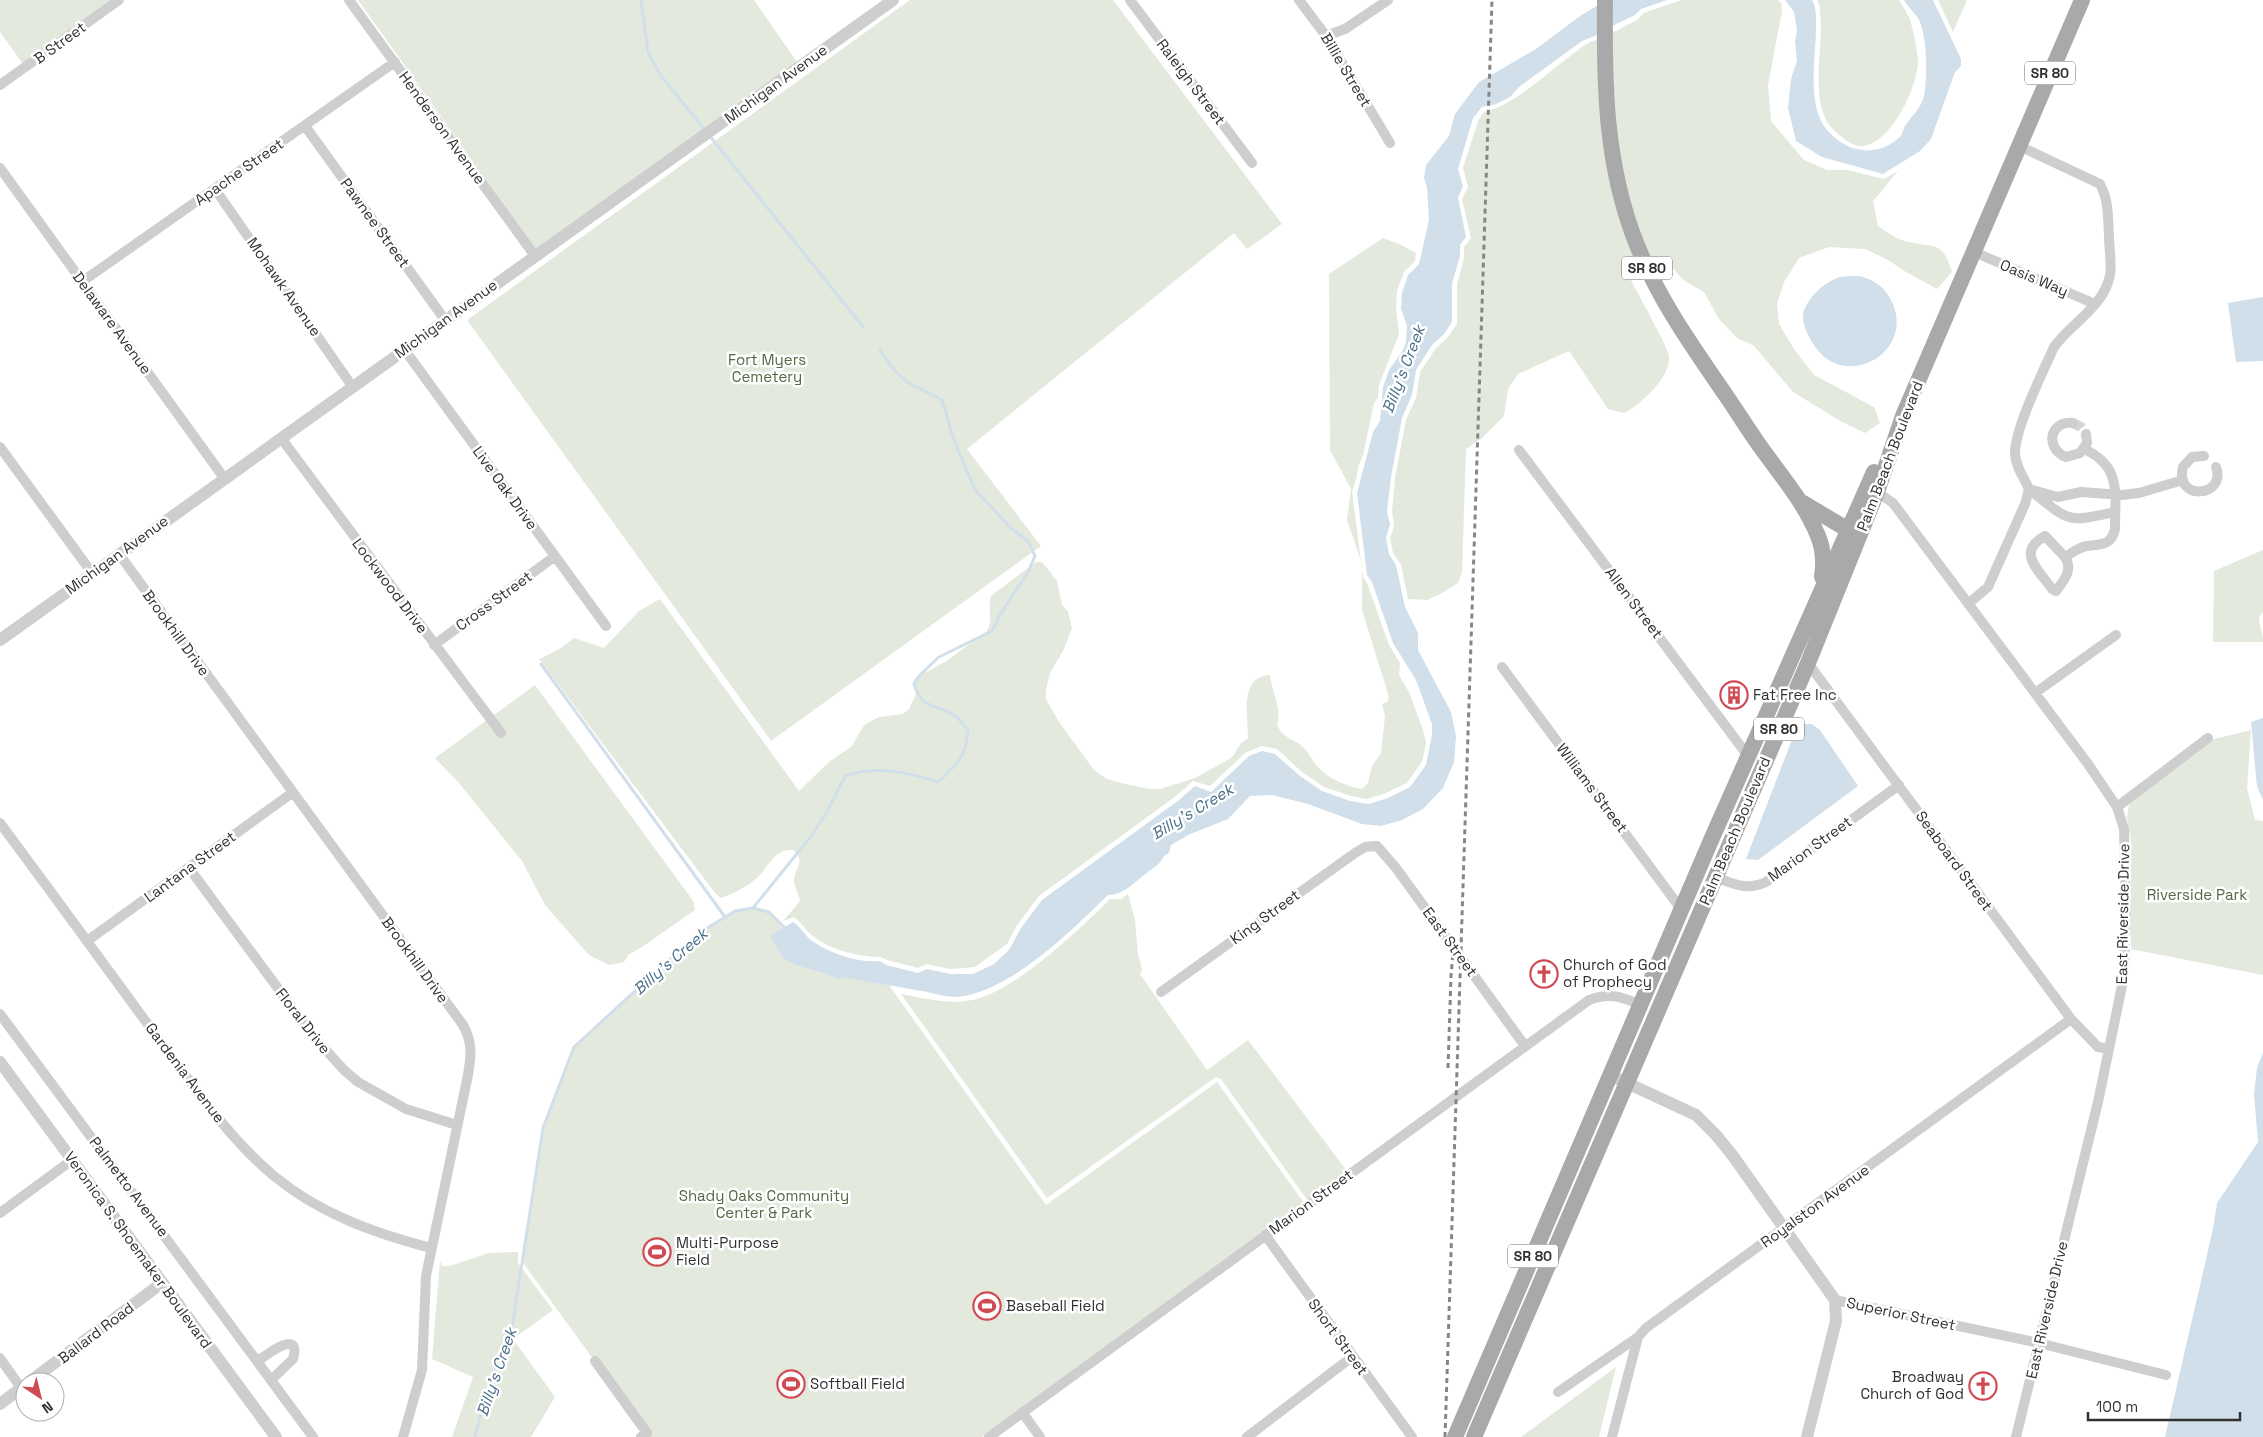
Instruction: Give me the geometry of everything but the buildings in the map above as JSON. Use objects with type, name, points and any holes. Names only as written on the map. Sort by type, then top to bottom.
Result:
[{"type":"main road","name":"SR 80","points":[[1605,0],[1605,100],[1615,172],[1628,221],[1647,269],[1682,332],[1756,441],[1801,502],[1813,525],[1819,538],[1824,561],[1817,599]]},
{"type":"main road","name":"Palm Beach Boulevard","points":[[1474,1437],[1808,663],[1853,533],[1877,492],[1901,422],[2082,0]]},
{"type":"main road","points":[[1817,599],[1853,533],[1886,444],[1901,422]]},
{"type":"main road","points":[[1801,502],[1853,533]]},
{"type":"main road","name":"Palm Beach Boulevard","points":[[1455,1437],[1817,599]]},
{"type":"main road","points":[[1748,756],[1752,764],[1750,794]]},
{"type":"main road","points":[[1468,1437],[1468,1428],[1500,1352],[1504,1323]]},
{"type":"street","name":"B Street","points":[[0,85],[119,0]]},
{"type":"street","name":"Henderson Avenue","points":[[349,0],[535,256]]},
{"type":"street","name":"Michigan Avenue","points":[[0,638],[893,0]]},
{"type":"street","name":"Raleigh Street","points":[[1130,0],[1252,163]]},
{"type":"street","name":"Billie Street","points":[[1299,0],[1326,36],[1390,143]]},
{"type":"street","points":[[1326,36],[1345,29],[1388,0]]},
{"type":"street","name":"Apache Street","points":[[83,282],[395,62]]},
{"type":"street","name":"Pawnee Street","points":[[305,126],[445,320]]},
{"type":"street","points":[[2019,146],[2100,184],[2106,196],[2108,207],[2110,276],[2095,304],[2063,334],[2054,347],[2017,435],[2015,454],[2018,468],[2029,489],[2066,517],[2079,520],[2115,512]]},
{"type":"street","name":"Delaware Avenue","points":[[0,168],[224,478]]},
{"type":"street","name":"Mohawk Avenue","points":[[215,189],[352,386]]},
{"type":"street","name":"Oasis Way","points":[[1974,252],[2095,304]]},
{"type":"street","name":"Live Oak Drive","points":[[404,349],[606,626]]},
{"type":"street","points":[[2073,423],[2064,423],[2055,430],[2052,441],[2060,455],[2072,457],[2084,449],[2087,443],[2086,434]]},
{"type":"street","name":"Lockwood Drive","points":[[281,438],[501,733]]},
{"type":"street","points":[[0,447],[92,573]]},
{"type":"street","points":[[2065,557],[2079,549],[2097,547],[2107,543],[2113,537],[2115,529],[2113,476],[2106,464],[2098,456],[2084,449]]},
{"type":"street","name":"Allen Street","points":[[1519,450],[1748,756]]},
{"type":"street","points":[[2204,456],[2187,461],[2182,473],[2183,480],[2188,488],[2194,491],[2206,490],[2215,483],[2217,477],[2216,467]]},
{"type":"street","points":[[2029,489],[2058,497],[2081,492],[2139,493],[2183,480]]},
{"type":"street","points":[[1968,604],[1988,586],[2025,504],[2029,489]]},
{"type":"street","name":"East Riverside Drive","points":[[1877,492],[1893,503],[2035,693],[2116,807],[2121,817],[2126,840],[2125,945],[2120,1000],[2016,1437]]},
{"type":"street","points":[[2045,536],[2065,557],[2069,564],[2069,569],[2056,591],[2052,589],[2036,567],[2030,552],[2033,544],[2045,536]]},
{"type":"street","name":"Brookhill Drive","points":[[119,554],[463,1025],[469,1036],[472,1050],[431,1248],[424,1291],[422,1370],[403,1437]]},
{"type":"street","name":"Cross Street","points":[[434,645],[554,557]]},
{"type":"street","points":[[2035,693],[2116,635]]},
{"type":"street","name":"Seaboard Street","points":[[1808,663],[2071,1019],[2098,1047],[2109,1050]]},
{"type":"street","name":"Williams Street","points":[[1502,666],[1682,909]]},
{"type":"street","points":[[2116,807],[2208,738]]},
{"type":"street","name":"Marion Street","points":[[1715,877],[1740,886],[1755,887],[1766,882],[1899,785]]},
{"type":"street","name":"Lantana Street","points":[[87,941],[292,793]]},
{"type":"street","name":"Gardenia Avenue","points":[[0,823],[206,1103],[249,1154],[290,1188],[335,1215],[389,1236],[431,1248]]},
{"type":"street","name":"East Street","points":[[1370,847],[1377,846],[1396,868],[1525,1046]]},
{"type":"street","name":"King Street","points":[[1161,992],[1354,853],[1365,847],[1370,847]]},
{"type":"street","name":"Floral Drive","points":[[189,868],[314,1037],[344,1070],[358,1082],[386,1100],[406,1109],[457,1125]]},
{"type":"street","name":"Marion Street","points":[[989,1437],[1589,1000],[1602,995],[1616,995],[1641,1005]]},
{"type":"street","name":"Palmetto Avenue","points":[[0,1014],[313,1437]]},
{"type":"street","name":"Royalston Avenue","points":[[1558,1392],[1638,1337],[1646,1328],[2071,1019]]},
{"type":"street","name":"Veronica S. Shoemaker Boulevard","points":[[0,1062],[276,1437]]},
{"type":"street","name":"Superior Street","points":[[1612,1076],[1696,1115],[1708,1125],[1785,1228],[1835,1300],[2039,1343],[2166,1376]]},
{"type":"street","points":[[0,1213],[72,1160]]},
{"type":"street","name":"Short Street","points":[[1265,1235],[1412,1437]]},
{"type":"street","name":"Ballard Road","points":[[42,1372],[162,1283]]},
{"type":"street","points":[[1807,1437],[1836,1321],[1835,1300]]},
{"type":"street","points":[[1612,1437],[1638,1337]]},
{"type":"street","points":[[258,1361],[280,1345],[288,1344],[294,1349],[293,1359],[270,1380]]},
{"type":"street","points":[[1247,1437],[1352,1357]]},
{"type":"street","points":[[0,1358],[15,1374]]},
{"type":"street","points":[[595,1361],[644,1435]]},
{"type":"street","name":"Ballard Road","points":[[0,1404],[15,1393]]},
{"type":"street","points":[[1022,1412],[1040,1437]]},
{"type":"green space","points":[[0,0],[112,0],[23,64],[0,32]]},
{"type":"green space","points":[[358,0],[754,0],[797,62],[536,250]]},
{"type":"green space","name":"Fort Myers Cemetery","points":[[910,0],[1113,0],[1282,224],[1247,249],[1234,233],[967,449],[1041,546],[771,741],[467,320]]},
{"type":"green space","points":[[1681,0],[1778,0],[1781,3],[1782,11],[1768,85],[1771,121],[1804,160],[1827,170],[1847,170],[1884,179],[1898,171],[1873,201],[1878,226],[1900,240],[1932,246],[1941,250],[1948,262],[1952,272],[1937,289],[1888,260],[1865,249],[1829,247],[1799,258],[1784,282],[1777,303],[1779,324],[1794,349],[1814,375],[1874,407],[1880,423],[1865,433],[1842,422],[1793,392],[1754,346],[1737,338],[1719,319],[1704,292],[1683,280],[1671,266],[1670,258],[1652,266],[1620,171],[1610,34],[1637,20],[1644,13]]},
{"type":"green space","points":[[1817,0],[1899,0],[1909,17],[1917,52],[1917,72],[1908,99],[1893,125],[1873,143],[1859,146],[1850,143],[1831,127],[1825,117],[1819,91],[1821,22],[1820,8]]},
{"type":"green space","points":[[1938,0],[1967,0],[1953,32]]},
{"type":"green space","points":[[1599,39],[1642,270],[1633,275],[1631,280],[1667,351],[1669,357],[1668,365],[1665,373],[1653,390],[1638,404],[1624,413],[1608,409],[1569,351],[1518,374],[1508,389],[1504,416],[1482,438],[1466,449],[1462,572],[1458,583],[1427,600],[1408,599],[1401,565],[1393,553],[1390,538],[1394,526],[1392,511],[1395,478],[1406,420],[1416,398],[1420,372],[1436,348],[1448,337],[1457,324],[1457,285],[1464,258],[1464,247],[1471,238],[1462,199],[1468,187],[1463,168],[1478,121],[1484,112],[1507,103],[1529,89],[1579,49]]},
{"type":"green space","points":[[1383,238],[1416,253],[1415,261],[1404,272],[1397,291],[1396,308],[1399,334],[1379,385],[1378,398],[1374,403],[1363,456],[1352,491],[1361,561],[1347,520],[1351,489],[1330,450],[1329,274]]},
{"type":"green space","points":[[2263,550],[2263,612],[2259,617],[2263,642],[2213,642],[2214,571]]},
{"type":"green space","points":[[1036,562],[1042,562],[1057,581],[1062,605],[1068,611],[1072,628],[1063,651],[1050,673],[1046,699],[1059,722],[1094,770],[1107,779],[1150,789],[1160,789],[1195,778],[1233,756],[1241,743],[1248,738],[1247,699],[1249,690],[1253,682],[1260,677],[1270,675],[1278,706],[1277,725],[1283,734],[1303,747],[1326,775],[1344,784],[1362,789],[1368,783],[1372,766],[1381,753],[1385,716],[1382,704],[1387,702],[1389,697],[1362,610],[1362,569],[1363,577],[1367,583],[1389,645],[1400,663],[1399,675],[1409,692],[1426,743],[1422,762],[1407,783],[1367,799],[1324,787],[1302,772],[1277,749],[1262,746],[1245,753],[1210,786],[1193,781],[1176,796],[1039,896],[1017,925],[1007,944],[975,967],[950,969],[926,964],[918,968],[881,957],[855,954],[821,942],[811,935],[794,917],[783,921],[800,901],[794,882],[799,858],[793,850],[781,852],[757,878],[745,887],[721,898],[715,893],[540,660],[538,660],[561,648],[574,638],[604,648],[639,611],[660,599],[799,791],[829,762],[852,746],[864,725],[879,717],[903,714],[909,709],[916,694],[913,686],[915,678],[945,662],[987,631],[990,622],[991,596]]},
{"type":"green space","points":[[535,685],[694,902],[695,910],[628,955],[624,962],[609,965],[589,955],[545,905],[522,861],[459,783],[435,758]]},
{"type":"green space","name":"Riverside Park","points":[[2251,730],[2247,788],[2255,820],[2263,821],[2263,975],[2131,949],[2131,841],[2127,818],[2129,804],[2210,740]]},
{"type":"green space","points":[[1128,894],[1135,920],[1138,954],[1142,970],[1140,974],[1207,1070],[1248,1040],[1350,1175],[1308,1201],[1221,1079],[1216,1077],[1047,1198],[901,994],[951,1002],[980,998],[996,991],[1049,955],[1110,899],[1121,899]]},
{"type":"green space","name":"Shady Oaks Community Center & Park","points":[[753,908],[769,912],[790,937],[804,949],[876,967],[1046,1205],[1217,1082],[1304,1203],[982,1437],[650,1437],[521,1260],[543,1128],[574,1047],[696,935],[735,911]]},
{"type":"green space","points":[[518,1252],[518,1263],[553,1310],[513,1339],[555,1397],[531,1437],[452,1437],[473,1377],[432,1359],[440,1261],[442,1266],[450,1266],[489,1253]]},
{"type":"green space","points":[[1616,1367],[1599,1437],[1521,1437]]},
{"type":"water","points":[[1606,0],[1667,0],[1641,9],[1635,15],[1603,33],[1582,41],[1519,87],[1510,97],[1496,104],[1482,107],[1473,118],[1458,169],[1463,186],[1458,198],[1466,237],[1460,245],[1460,256],[1452,284],[1452,322],[1444,334],[1432,345],[1416,370],[1412,395],[1402,418],[1391,477],[1387,511],[1390,525],[1386,537],[1389,554],[1396,565],[1405,607],[1418,633],[1418,650],[1451,712],[1456,736],[1454,762],[1443,788],[1423,809],[1402,820],[1381,826],[1362,824],[1308,804],[1272,795],[1250,796],[1228,819],[1188,835],[1171,845],[1169,853],[1157,865],[1130,887],[1108,895],[1076,926],[1038,958],[997,984],[976,993],[952,997],[847,978],[837,979],[796,965],[782,957],[770,936],[793,922],[812,941],[845,957],[863,961],[880,961],[886,965],[918,973],[927,969],[950,974],[973,974],[994,964],[1009,950],[1021,928],[1042,900],[1179,800],[1195,786],[1211,792],[1249,756],[1262,751],[1275,754],[1300,776],[1322,791],[1350,801],[1369,804],[1388,798],[1410,787],[1426,765],[1432,735],[1432,724],[1416,680],[1393,643],[1372,582],[1367,575],[1357,493],[1373,432],[1380,421],[1383,387],[1389,370],[1403,350],[1406,342],[1407,326],[1401,309],[1402,293],[1408,275],[1419,264],[1429,220],[1427,187],[1424,178],[1426,165],[1449,136],[1455,114],[1479,82],[1536,49],[1580,16]]},
{"type":"water","points":[[1785,0],[1812,0],[1815,8],[1814,93],[1820,119],[1827,130],[1844,144],[1853,148],[1873,150],[1892,143],[1901,136],[1905,126],[1918,110],[1924,96],[1926,56],[1924,38],[1919,19],[1904,0],[1933,0],[1961,59],[1961,66],[1955,72],[1931,139],[1920,151],[1883,174],[1822,157],[1796,141],[1788,108],[1791,79],[1797,61],[1795,41],[1797,30],[1794,12]]},
{"type":"water","points":[[1859,276],[1875,282],[1884,289],[1893,304],[1897,322],[1894,337],[1886,351],[1874,360],[1859,365],[1844,366],[1829,360],[1816,348],[1804,325],[1804,311],[1816,292],[1834,279]]},
{"type":"water","points":[[2263,297],[2263,361],[2236,362],[2228,303]]},
{"type":"water","points":[[2263,718],[2263,800],[2257,787],[2251,722]]},
{"type":"water","points":[[1798,724],[1812,724],[1820,730],[1858,786],[1758,860],[1746,859]]},
{"type":"water","points":[[2263,1053],[2263,1437],[2165,1437],[2213,1229],[2217,1203],[2258,1142],[2254,1094],[2257,1068]]},
{"type":"waterway","points":[[641,0],[648,52],[661,76],[705,130]]},
{"type":"waterway","points":[[709,135],[864,328]]},
{"type":"waterway","points":[[753,908],[812,835],[827,812],[845,776],[880,770],[915,775],[938,782],[955,765],[963,754],[968,731],[955,716],[926,703],[914,684],[919,676],[939,657],[992,631],[1000,615],[1028,572],[1035,556],[1028,541],[1011,528],[975,490],[954,440],[942,400],[907,382],[894,370],[880,350]]},
{"type":"waterway","points":[[541,664],[725,917]]},
{"type":"waterway","name":"Billy's Creek","points":[[475,1437],[485,1397],[512,1328],[543,1128],[574,1047],[696,935],[735,911],[753,908],[769,912],[786,929]]},
{"type":"tunnel","points":[[2073,423],[2081,427],[2086,434]]},
{"type":"railway","points":[[1445,1437],[1492,0]]},
{"type":"railway","points":[[1448,1068],[1454,941]]},
{"type":"place","name":"Fat Free Inc","points":[[1734,695]]},
{"type":"place","name":"Church of God of Prophecy","points":[[1544,974]]},
{"type":"place","name":"Multi-Purpose Field","points":[[657,1252]]},
{"type":"place","name":"Baseball Field","points":[[987,1306]]},
{"type":"place","name":"Softball Field","points":[[791,1384]]},
{"type":"place","name":"Broadway Church of God","points":[[1983,1386]]}]
